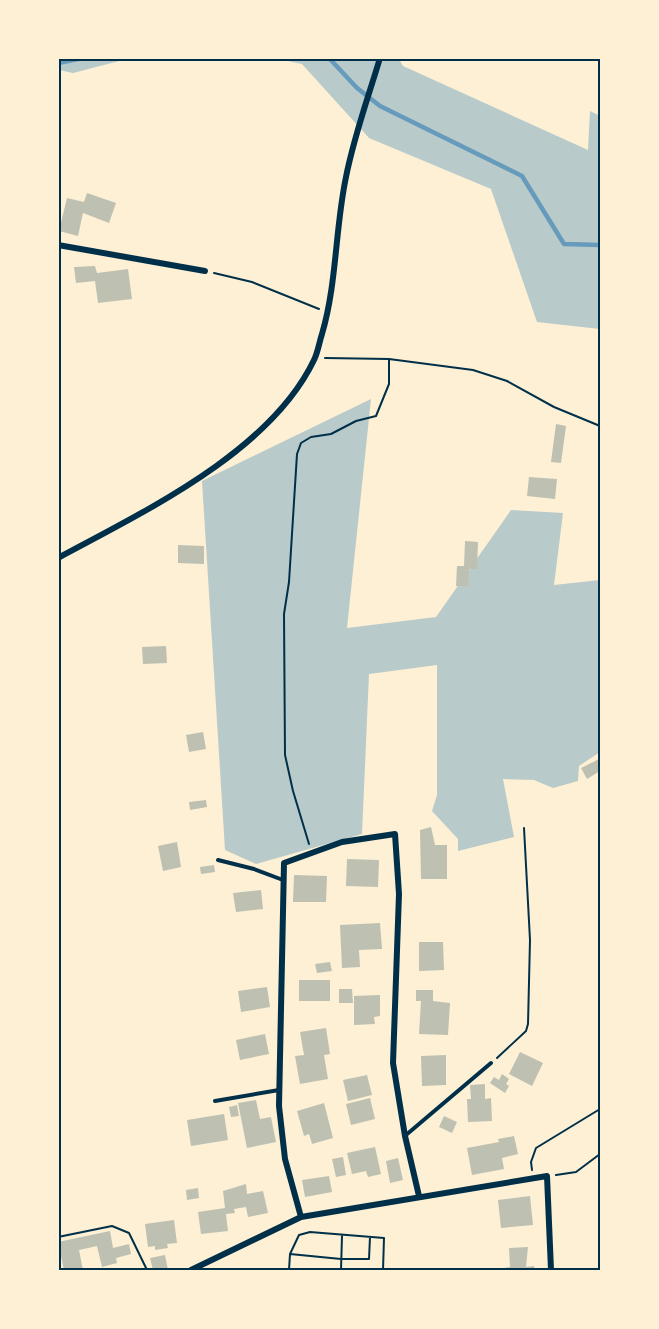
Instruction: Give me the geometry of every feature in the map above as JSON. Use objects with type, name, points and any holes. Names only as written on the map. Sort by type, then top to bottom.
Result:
[{"type":"street","points":[[58,558],[121,524],[201,476],[264,428],[297,390],[315,358],[328,313],[345,178],[359,121],[380,58]]},
{"type":"street","points":[[58,245],[205,271]]},
{"type":"street","points":[[301,1217],[285,1159],[279,1106],[284,863],[342,842],[395,834],[399,894],[393,1063],[405,1136],[419,1196]]},
{"type":"street","points":[[195,1270],[301,1217],[547,1176],[551,1270]]},
{"type":"lane","points":[[218,860],[254,869],[283,880]]},
{"type":"lane","points":[[405,1136],[491,1063]]},
{"type":"lane","points":[[215,1101],[279,1090]]},
{"type":"path","points":[[205,271],[252,282],[328,313]]},
{"type":"path","points":[[315,358],[389,359],[484,374],[507,381],[554,406],[600,426]]},
{"type":"path","points":[[311,853],[285,755],[284,614],[289,582],[297,454],[301,443],[311,437],[331,434],[356,421],[376,416],[389,384],[389,359]]},
{"type":"path","points":[[491,1063],[526,1031],[528,1024],[530,940],[524,828]]},
{"type":"path","points":[[533,1178],[531,1162],[536,1149],[600,1109]]},
{"type":"path","points":[[547,1176],[576,1172],[600,1154]]},
{"type":"path","points":[[58,1237],[112,1226],[129,1233],[147,1270]]},
{"type":"path","points":[[289,1270],[290,1254],[299,1235],[310,1232],[384,1238],[383,1270]]},
{"type":"path","points":[[341,1270],[342,1236]]},
{"type":"path","points":[[290,1254],[369,1259],[370,1237]]},
{"type":"shaded area","points":[[59,58],[127,59],[73,73],[59,70]]},
{"type":"shaded area","points":[[278,59],[399,59],[403,66],[588,150],[590,111],[600,116],[600,329],[537,322],[491,189],[369,138],[302,64]]},
{"type":"shaded area","points":[[371,399],[347,628],[436,617],[511,510],[563,513],[554,585],[600,580],[600,752],[579,766],[578,781],[553,788],[534,780],[503,779],[514,837],[458,851],[458,839],[432,811],[437,795],[437,665],[369,674],[362,834],[256,864],[225,850],[202,481]]},
{"type":"building","points":[[87,193],[116,203],[109,223],[83,213],[78,236],[59,231],[67,198],[84,202]]},
{"type":"building","points":[[95,266],[97,273],[128,269],[132,299],[98,303],[95,281],[76,283],[74,267]]},
{"type":"building","points":[[556,424],[566,426],[561,463],[551,462]]},
{"type":"building","points":[[529,477],[557,479],[555,499],[527,496]]},
{"type":"building","points":[[465,541],[478,542],[477,569],[469,569],[468,586],[456,586],[457,566],[464,566]]},
{"type":"building","points":[[178,545],[204,546],[204,564],[178,563]]},
{"type":"building","points":[[166,646],[167,663],[143,664],[142,647]]},
{"type":"building","points":[[203,732],[206,749],[189,752],[186,735]]},
{"type":"building","points":[[599,759],[600,771],[587,779],[581,768]]},
{"type":"building","points":[[206,800],[207,807],[190,810],[189,802]]},
{"type":"building","points":[[431,827],[435,845],[447,845],[447,879],[421,879],[420,830]]},
{"type":"building","points":[[177,842],[181,867],[163,871],[158,846]]},
{"type":"building","points":[[347,859],[379,860],[378,887],[346,886]]},
{"type":"building","points":[[214,865],[215,872],[201,874],[200,867]]},
{"type":"building","points":[[294,875],[327,876],[326,902],[293,902]]},
{"type":"building","points":[[261,890],[263,909],[236,912],[233,893]]},
{"type":"building","points":[[380,923],[382,949],[359,950],[360,967],[342,968],[340,925]]},
{"type":"building","points":[[419,942],[443,942],[444,970],[419,971]]},
{"type":"building","points":[[330,962],[332,971],[317,973],[315,964]]},
{"type":"building","points":[[299,980],[330,980],[330,1001],[299,1001]]},
{"type":"building","points":[[267,987],[270,1007],[241,1012],[238,991]]},
{"type":"building","points":[[339,989],[352,989],[353,1003],[339,1003]]},
{"type":"building","points":[[416,990],[433,990],[433,1001],[450,1003],[448,1035],[419,1034],[421,1001],[416,1001]]},
{"type":"building","points":[[380,995],[380,1016],[374,1017],[375,1024],[354,1025],[354,996]]},
{"type":"building","points":[[326,1028],[330,1054],[324,1055],[328,1079],[300,1084],[295,1056],[304,1055],[300,1032]]},
{"type":"building","points":[[265,1034],[269,1054],[240,1060],[236,1040]]},
{"type":"building","points":[[520,1052],[543,1063],[532,1086],[509,1074]]},
{"type":"building","points":[[446,1055],[446,1085],[422,1086],[421,1056]]},
{"type":"building","points":[[502,1074],[509,1079],[506,1084],[509,1086],[505,1093],[490,1083],[494,1077],[499,1080]]},
{"type":"building","points":[[367,1075],[372,1095],[348,1101],[343,1080]]},
{"type":"building","points":[[485,1084],[485,1099],[491,1098],[492,1121],[468,1122],[467,1099],[471,1099],[470,1085]]},
{"type":"building","points":[[370,1098],[375,1119],[351,1125],[346,1104]]},
{"type":"building","points":[[256,1100],[260,1119],[271,1117],[276,1142],[247,1148],[238,1103]]},
{"type":"building","points":[[324,1103],[333,1138],[312,1144],[309,1134],[304,1136],[297,1111]]},
{"type":"building","points":[[237,1105],[239,1116],[231,1117],[229,1107]]},
{"type":"building","points":[[224,1114],[228,1140],[191,1146],[187,1120]]},
{"type":"building","points":[[444,1116],[457,1122],[452,1133],[439,1127]]},
{"type":"building","points":[[514,1136],[518,1154],[502,1158],[504,1169],[472,1175],[467,1148],[499,1142],[498,1139]]},
{"type":"building","points":[[375,1147],[381,1174],[368,1177],[366,1171],[352,1174],[347,1153]]},
{"type":"building","points":[[343,1157],[346,1175],[336,1177],[332,1159]]},
{"type":"building","points":[[398,1158],[403,1180],[390,1183],[386,1161]]},
{"type":"building","points":[[329,1176],[332,1192],[305,1197],[302,1180]]},
{"type":"building","points":[[246,1184],[247,1194],[263,1191],[268,1213],[248,1217],[246,1207],[234,1209],[235,1213],[226,1214],[228,1231],[201,1234],[198,1212],[225,1208],[223,1191]]},
{"type":"building","points":[[198,1188],[199,1198],[187,1200],[186,1190]]},
{"type":"building","points":[[530,1196],[533,1225],[501,1228],[498,1200]]},
{"type":"building","points":[[174,1220],[177,1243],[167,1244],[168,1248],[155,1250],[155,1246],[148,1247],[145,1224]]},
{"type":"building","points":[[110,1231],[113,1248],[129,1244],[131,1254],[116,1258],[117,1263],[102,1267],[97,1246],[79,1250],[83,1270],[64,1270],[58,1242]]},
{"type":"building","points":[[528,1247],[526,1267],[534,1266],[535,1270],[505,1270],[504,1268],[510,1267],[509,1248]]},
{"type":"building","points":[[165,1255],[168,1270],[153,1270],[150,1258]]},
{"type":"waterway","points":[[58,63],[83,58]]},
{"type":"waterway","points":[[329,58],[357,88],[380,106],[522,176],[564,244],[600,245]]}]
